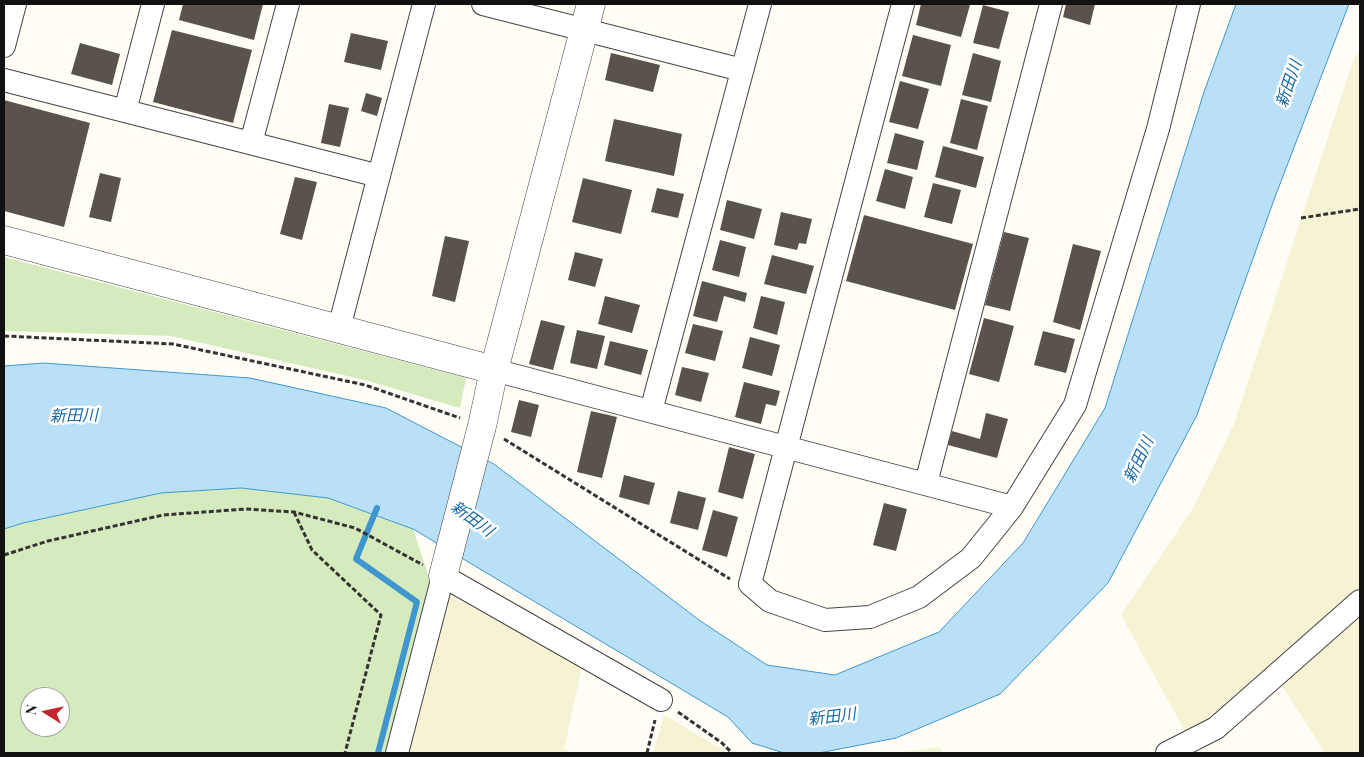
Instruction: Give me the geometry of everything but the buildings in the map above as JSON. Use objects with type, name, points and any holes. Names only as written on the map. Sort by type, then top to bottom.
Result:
[{"type":"street","points":[[4,46],[15,4]]},
{"type":"street","points":[[125,111],[152,4]]},
{"type":"street","points":[[251,143],[288,4]]},
{"type":"street","points":[[339,328],[424,4]]},
{"type":"street","points":[[483,4],[742,70]]},
{"type":"street","points":[[396,753],[482,426],[494,370],[591,4]]},
{"type":"street","points":[[652,411],[760,4]]},
{"type":"street","points":[[903,4],[750,584],[770,601],[825,620],[870,617],[919,597],[972,558],[1012,507],[1075,405],[1158,129],[1189,4]]},
{"type":"street","points":[[926,483],[1051,4]]},
{"type":"street","points":[[4,80],[379,176]]},
{"type":"street","points":[[4,240],[1012,507]]},
{"type":"street","points":[[443,576],[661,700]]},
{"type":"street","points":[[1167,753],[1216,728],[1360,601]]},
{"type":"path","points":[[1301,218],[1360,209]]},
{"type":"path","points":[[4,336],[173,344],[365,385],[482,426],[734,582],[750,584]]},
{"type":"path","points":[[4,555],[48,541],[163,515],[246,509],[294,512],[355,528],[443,576]]},
{"type":"path","points":[[294,512],[312,550],[381,615],[344,753]]},
{"type":"path","points":[[646,753],[661,700],[722,742],[732,753]]},
{"type":"shaded area","points":[[1360,48],[1360,753],[1325,753],[1274,673],[1187,735],[1121,615],[1193,508],[1234,424],[1352,64]]},
{"type":"shaded area","points":[[432,586],[582,666],[564,750],[576,753],[388,753]]},
{"type":"shaded area","points":[[664,715],[728,753],[653,753]]},
{"type":"shaded area","points":[[939,747],[943,753],[895,753]]},
{"type":"green space","points":[[4,257],[466,378],[460,408],[365,380],[171,336],[4,331]]},
{"type":"green space","points":[[241,488],[328,498],[413,529],[432,586],[388,753],[4,753],[4,529],[23,523],[161,493]]},
{"type":"water","name":"新田川","points":[[1236,4],[1349,4],[1275,197],[1197,415],[1108,583],[1000,694],[896,738],[819,753],[784,753],[752,743],[728,717],[413,529],[328,498],[241,488],[161,493],[23,523],[4,529],[4,366],[44,363],[250,378],[386,408],[494,464],[699,620],[767,665],[835,675],[939,632],[1023,543],[1105,408],[1204,92]]},
{"type":"waterway","points":[[377,508],[356,559],[417,602],[378,753]]}]
